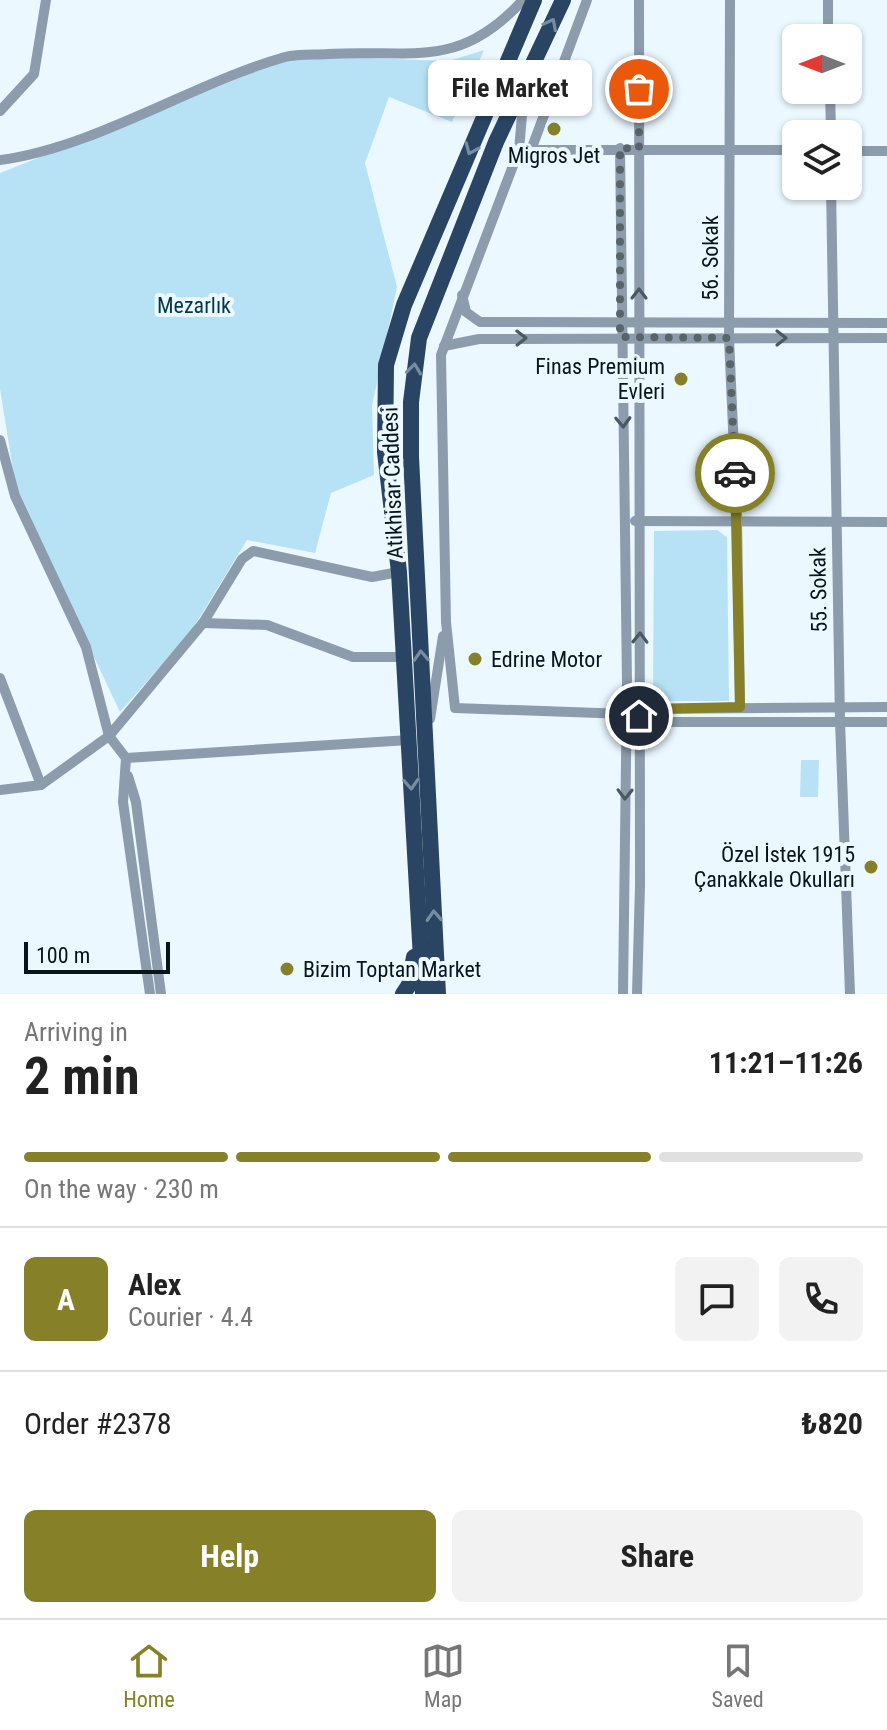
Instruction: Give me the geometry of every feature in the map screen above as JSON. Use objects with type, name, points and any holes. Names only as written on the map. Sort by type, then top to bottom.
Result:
[{"type":"highway","name":"Atikhisar Caddesi","points":[[438,994],[417,737],[404,657],[399,572],[385,452],[386,365],[404,305],[534,0]]},
{"type":"highway","name":"Atikhisar Caddesi","points":[[423,994],[418,904],[411,435],[415,356],[437,290],[525,76],[563,0]]},
{"type":"highway","points":[[403,994],[413,971],[418,904]]},
{"type":"street","points":[[0,111],[34,74],[46,0]]},
{"type":"street","points":[[0,160],[21,157],[68,141],[287,56],[344,53],[430,55],[464,46],[510,14],[523,0]]},
{"type":"street","points":[[531,150],[587,0]]},
{"type":"street","points":[[637,994],[639,0]]},
{"type":"street","name":"56. Sokak","points":[[730,0],[729,338],[737,519],[740,707]]},
{"type":"street","points":[[828,0],[828,24]]},
{"type":"street","points":[[525,76],[519,150],[444,346],[439,403],[446,622],[455,708],[626,714]]},
{"type":"street","points":[[620,148],[626,714],[623,994]]},
{"type":"street","points":[[519,150],[782,150]]},
{"type":"street","points":[[862,151],[887,151]]},
{"type":"street","name":"55. Sokak","points":[[831,200],[840,721],[850,994]]},
{"type":"street","points":[[462,295],[466,312],[480,322],[621,325],[887,323]]},
{"type":"street","points":[[444,346],[479,339],[887,338]]},
{"type":"street","points":[[0,440],[15,496],[86,647],[109,736],[126,758],[123,802],[150,994]]},
{"type":"street","points":[[625,522],[737,519],[887,522]]},
{"type":"street","points":[[0,790],[41,785],[109,736],[203,623],[242,559],[253,551],[372,577],[399,572]]},
{"type":"street","points":[[126,758],[417,737],[446,622]]},
{"type":"street","points":[[203,623],[267,625],[353,657],[404,657]]},
{"type":"street","points":[[0,678],[41,785]]},
{"type":"street","points":[[639,716],[650,709],[887,707]]},
{"type":"street","points":[[639,716],[650,722],[887,722]]},
{"type":"street","points":[[126,771],[136,802],[161,994]]},
{"type":"green space","name":"Mezarlık","points":[[484,50],[452,122],[389,97],[365,163],[397,287],[372,406],[374,475],[331,493],[315,553],[247,540],[190,633],[120,712],[17,494],[0,389],[0,173],[282,61],[311,56],[449,61]]},
{"type":"green space","points":[[717,530],[727,537],[729,701],[653,701],[654,531]]},
{"type":"green space","points":[[801,760],[819,760],[818,797],[800,797]]},
{"type":"way so far","points":[[639,89],[639,149],[620,148],[620,337],[729,338],[735,473]]},
{"type":"place","name":"File Market","points":[[639,89]]},
{"type":"place","name":"Migros Jet","points":[[554,129]]},
{"type":"place","name":"Finas Premium Evleri","points":[[681,379]]},
{"type":"place","name":"Edrine Motor","points":[[475,659]]},
{"type":"place","name":"Özel İstek 1915 Çanakkale Okulları","points":[[871,867]]},
{"type":"place","name":"Bizim Toptan Market","points":[[287,969]]},
{"type":"route","points":[[639,716],[650,709],[740,707],[735,473]]}]
